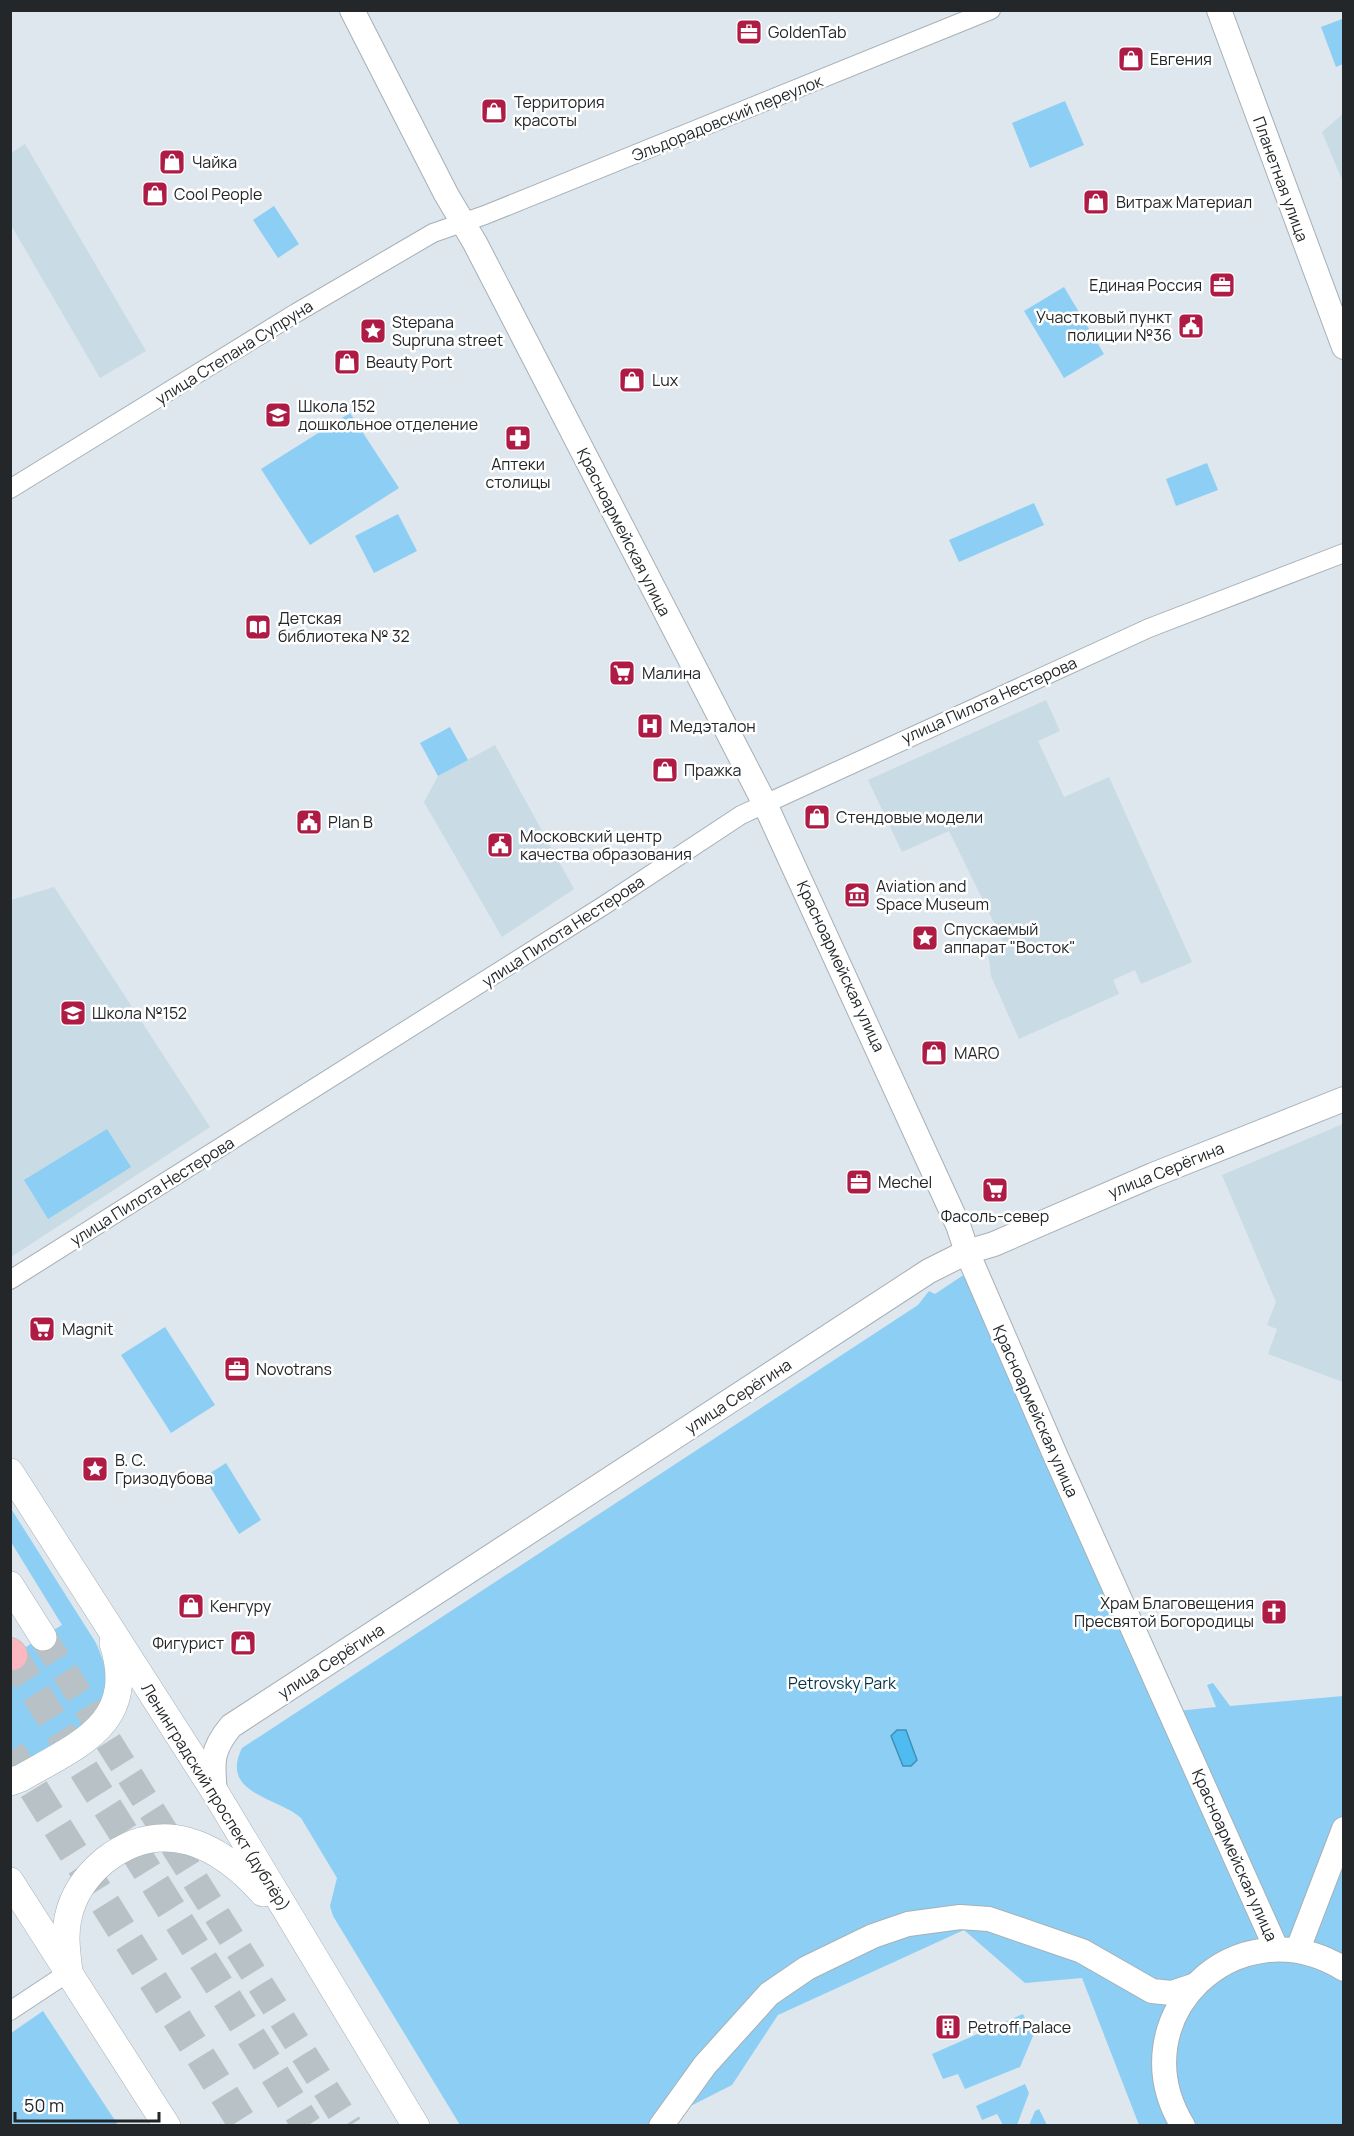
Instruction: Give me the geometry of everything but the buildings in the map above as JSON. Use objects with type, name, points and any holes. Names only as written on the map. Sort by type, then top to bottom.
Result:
[{"type":"main road","name":"Ленинградский проспект (дублёр)","points":[[10,1472],[215,1792],[416,2126]]},
{"type":"main road","points":[[10,1585],[43,1637]]},
{"type":"main road","points":[[10,1782],[21,1778],[91,1737],[108,1719],[118,1696],[121,1677],[108,1623]]},
{"type":"main road","points":[[69,1972],[66,1941],[68,1919],[82,1882],[115,1852],[135,1842],[155,1838],[196,1842],[218,1852],[256,1885],[298,1932]]},
{"type":"main road","points":[[10,1881],[167,2126]]},
{"type":"street","name":"Красноармейская улица","points":[[352,10],[765,804],[878,1047],[958,1225],[967,1252],[1287,1949]]},
{"type":"street","name":"Эльдорадовский переулок","points":[[462,223],[991,10]]},
{"type":"street","name":"Планетная улица","points":[[1219,10],[1344,347]]},
{"type":"street","name":"улица Степана Супруна","points":[[10,489],[296,313],[433,233],[462,223]]},
{"type":"street","name":"улица Пилота Нестерова","points":[[10,1280],[603,906],[741,815],[1149,628],[1344,553]]},
{"type":"street","name":"улица Серёгина","points":[[215,1792],[212,1762],[218,1741],[231,1726],[929,1271],[967,1252],[994,1244],[1153,1175],[1344,1099]]},
{"type":"street","points":[[1287,1949],[1344,1829]]},
{"type":"street","points":[[661,2126],[705,2065],[769,1994],[817,1964],[873,1936],[908,1924],[960,1917],[989,1919],[1082,1951],[1152,1991],[1172,1993],[1193,1986]]},
{"type":"street","points":[[1183,2126],[1173,2109],[1164,2078],[1165,2046],[1174,2015],[1193,1986],[1211,1970],[1232,1958],[1254,1951],[1287,1949],[1326,1958],[1344,1969]]},
{"type":"street","points":[[10,2011],[69,1972]]},
{"type":"shaded area","points":[[1343,114],[1343,182],[1322,132]]},
{"type":"shaded area","points":[[25,144],[146,351],[100,378],[11,225],[11,153]]},
{"type":"shaded area","points":[[1046,700],[1060,731],[1038,741],[1064,797],[1109,777],[1192,962],[1141,984],[1135,970],[1113,980],[1119,994],[1019,1039],[991,976],[988,951],[1004,943],[949,831],[902,852],[868,780]]},
{"type":"shaded area","name":"Московский центр качества образования","points":[[495,745],[574,889],[502,937],[424,802],[438,776]]},
{"type":"shaded area","name":"Школа №152","points":[[54,887],[210,1127],[11,1257],[11,900]]},
{"type":"shaded area","points":[[1343,1124],[1343,1382],[1268,1354],[1277,1329],[1267,1325],[1276,1302],[1222,1175]]},
{"type":"shaded area","points":[[897,1730],[906,1730],[917,1760],[911,1766],[903,1766],[891,1736]]},
{"type":"green space","points":[[1342,19],[1343,64],[1336,67],[1321,27]]},
{"type":"green space","points":[[1065,101],[1084,145],[1030,168],[1012,123]]},
{"type":"green space","points":[[274,206],[299,244],[278,258],[253,220]]},
{"type":"green space","points":[[1064,287],[1104,354],[1064,378],[1024,311]]},
{"type":"green space","points":[[350,413],[399,488],[310,545],[261,469]]},
{"type":"green space","points":[[1207,463],[1218,490],[1176,506],[1166,479]]},
{"type":"green space","points":[[1034,503],[1044,525],[959,562],[949,540]]},
{"type":"green space","points":[[398,514],[417,551],[374,573],[355,536]]},
{"type":"green space","points":[[450,727],[468,760],[438,776],[420,743]]},
{"type":"green space","points":[[107,1129],[131,1167],[48,1219],[24,1180]]},
{"type":"green space","name":"Petrovsky Park","points":[[968,1272],[1158,1713],[1216,1707],[1207,1685],[1213,1683],[1230,1706],[1343,1696],[1343,2125],[1139,2125],[1082,1978],[1025,1983],[964,1930],[778,2015],[732,2085],[653,2125],[460,2125],[333,1916],[330,1906],[337,1878],[301,1818],[244,1785],[238,1775],[237,1763],[242,1748],[918,1305],[929,1291],[935,1294]]},
{"type":"green space","points":[[165,1327],[215,1405],[171,1433],[121,1355]]},
{"type":"green space","points":[[226,1463],[261,1520],[239,1534],[204,1477]]},
{"type":"green space","points":[[10,1507],[96,1643],[108,1684],[106,1697],[89,1720],[64,1739],[11,1770],[11,1656],[62,1625],[11,1542]]},
{"type":"green space","points":[[43,2011],[118,2125],[11,2125],[11,2033]]},
{"type":"green space","points":[[1023,2014],[1033,2036],[1020,2067],[965,2089],[958,2074],[943,2079],[932,2054]]},
{"type":"green space","points":[[1025,2084],[1029,2093],[1017,2125],[1003,2125],[997,2114],[982,2120],[976,2106]]},
{"type":"green space","points":[[1039,2109],[1047,2125],[1029,2125],[1035,2111]]},
{"type":"tunnel","points":[[43,1637],[349,2126]]},
{"type":"tunnel","points":[[12,1655],[307,2126]]},
{"type":"tunnel","points":[[10,1751],[244,2126]]},
{"type":"place","name":"GoldenTab","points":[[749,32]]},
{"type":"place","name":"Евгения","points":[[1131,59]]},
{"type":"place","name":"Территория красоты","points":[[494,111]]},
{"type":"place","name":"Чайка","points":[[172,162]]},
{"type":"place","name":"Cool People","points":[[155,194]]},
{"type":"place","name":"Витраж Материал","points":[[1096,202]]},
{"type":"place","name":"Единая Россия","points":[[1222,285]]},
{"type":"place","name":"Участковый пункт полиции №36","points":[[1191,326]]},
{"type":"place","name":"Stepana Supruna street","points":[[373,331]]},
{"type":"place","name":"Beauty Port","points":[[347,362]]},
{"type":"place","name":"Lux","points":[[632,380]]},
{"type":"place","name":"Школа 152 дошкольное отделение","points":[[278,415]]},
{"type":"place","name":"Аптеки столицы","points":[[518,438]]},
{"type":"place","name":"Детская библиотека № 32","points":[[258,627]]},
{"type":"place","name":"Малина","points":[[622,673]]},
{"type":"place","name":"Медэталон","points":[[650,726]]},
{"type":"place","name":"Пражка","points":[[665,770]]},
{"type":"place","name":"Стендовые модели","points":[[817,817]]},
{"type":"place","name":"Plan B","points":[[309,822]]},
{"type":"place","name":"Московский центр качества образования","points":[[500,845]]},
{"type":"place","name":"Aviation and Space Museum","points":[[857,895]]},
{"type":"place","name":"Спускаемый аппарат \"Восток\"","points":[[925,938]]},
{"type":"place","name":"Школа №152","points":[[73,1013]]},
{"type":"place","name":"MARO","points":[[934,1053]]},
{"type":"place","name":"Mechel","points":[[859,1182]]},
{"type":"place","name":"Фасоль-север","points":[[995,1190]]},
{"type":"place","name":"Magnit","points":[[42,1329]]},
{"type":"place","name":"Novotrans","points":[[237,1369]]},
{"type":"place","name":"В. С. Гризодубова","points":[[95,1469]]},
{"type":"place","name":"Кенгуру","points":[[191,1606]]},
{"type":"place","name":"Храм Благовещения Пресвятой Богородицы","points":[[1274,1612]]},
{"type":"place","name":"Фигурист","points":[[243,1643]]},
{"type":"place","name":"Petroff Palace","points":[[948,2027]]}]
